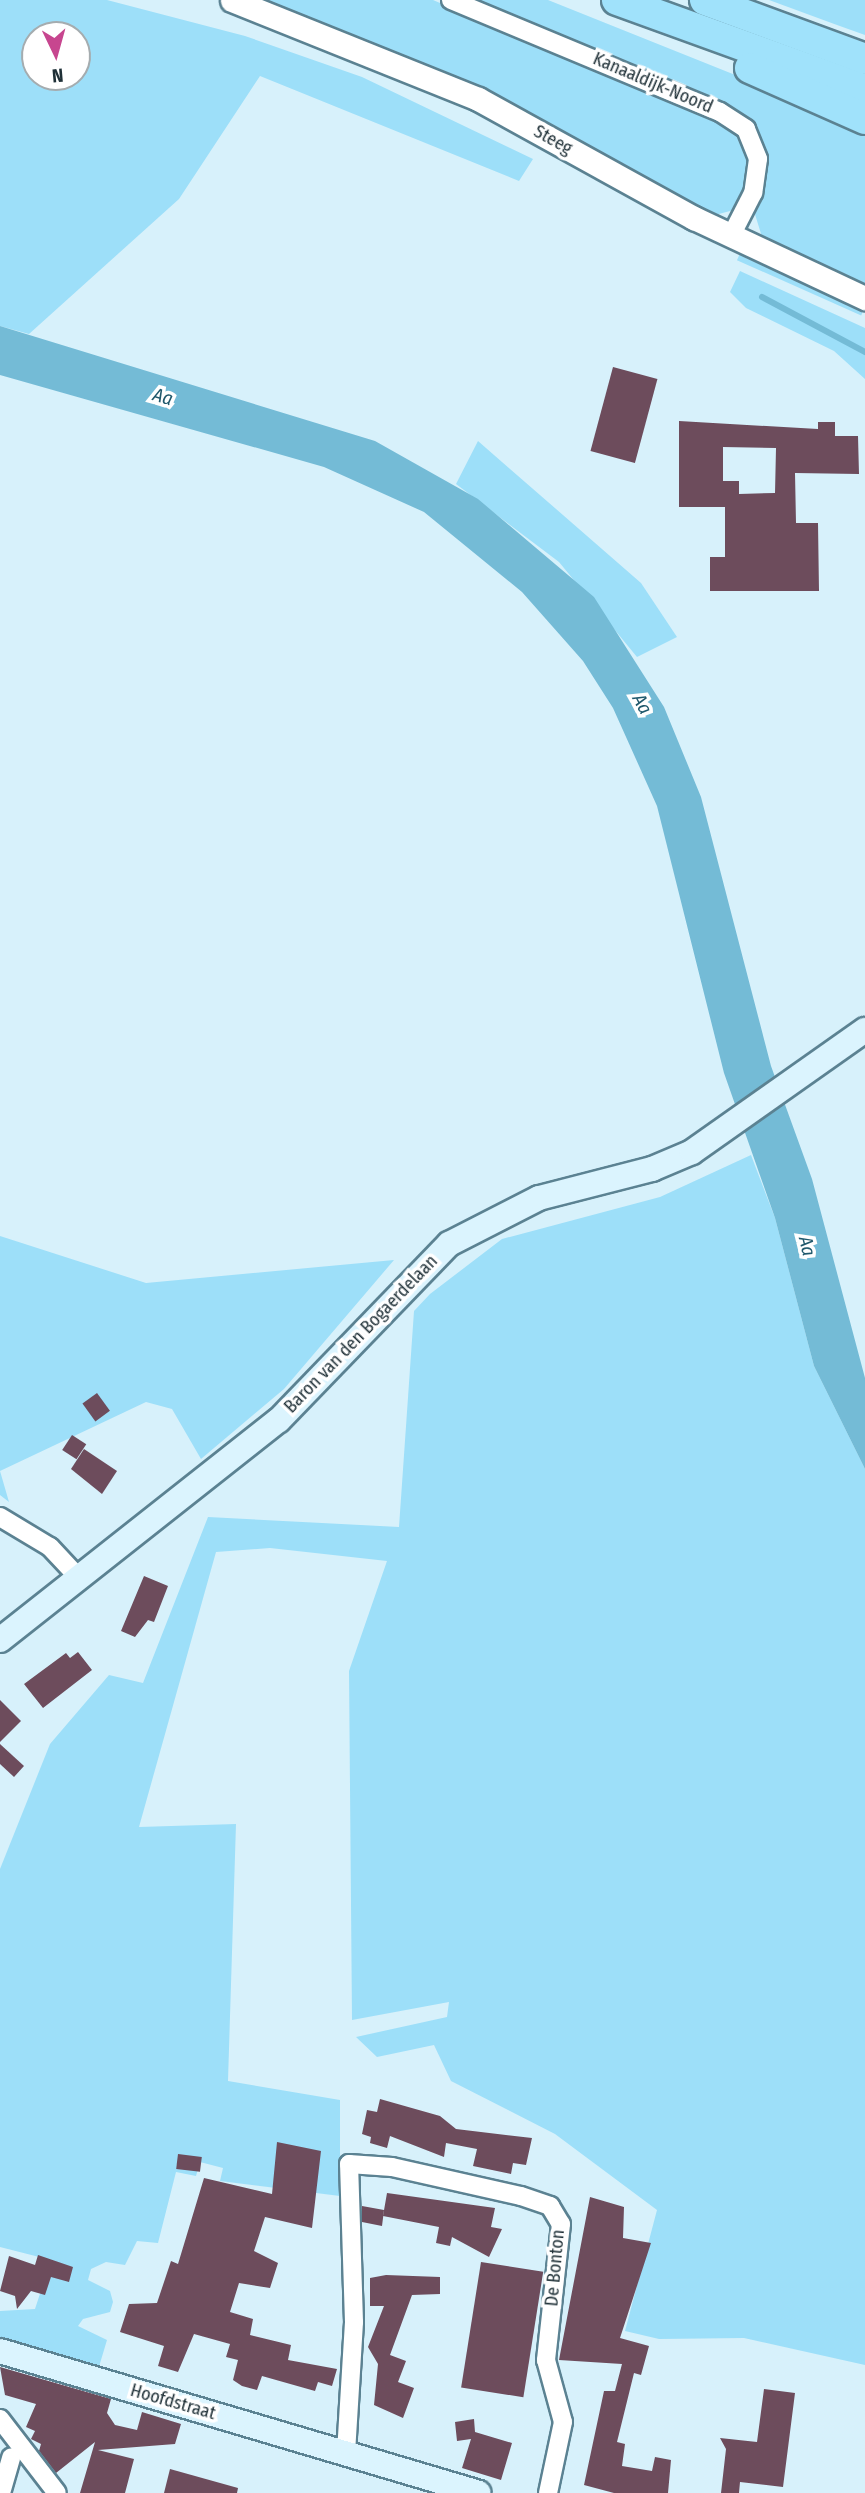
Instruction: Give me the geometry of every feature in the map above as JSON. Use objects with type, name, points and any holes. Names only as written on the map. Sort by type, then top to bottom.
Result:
[{"type":"highway","points":[[617,0],[865,90]]},
{"type":"highway","points":[[705,0],[865,59]]},
{"type":"highway","points":[[692,28],[747,67],[865,119]]},
{"type":"highway","points":[[786,30],[865,46]]},
{"type":"main road","name":"Baron van den Bogaerdelaan","points":[[0,1640],[279,1420],[449,1244],[539,1198],[652,1169],[789,1089],[865,1030]]},
{"type":"main road","name":"Hoofdstraat","points":[[0,2351],[478,2493]]},
{"type":"street","name":"Steeg","points":[[232,0],[478,99],[731,236],[865,298]]},
{"type":"street","name":"Kanaaldijk-Noord","points":[[451,0],[720,112],[746,129],[758,159],[753,193],[731,236]]},
{"type":"street","points":[[0,1517],[50,1547],[79,1578]]},
{"type":"street","name":"De Bonton","points":[[346,2454],[354,2322],[349,2164],[392,2167],[521,2196],[550,2206],[561,2224],[546,2360],[562,2423],[548,2493]]},
{"type":"street","points":[[0,2419],[57,2493]]},
{"type":"street","points":[[1,2493],[11,2457]]},
{"type":"shaded area","points":[[0,0],[107,0],[245,36],[362,77],[533,159],[519,181],[260,76],[179,199],[29,334],[0,326]]},
{"type":"shaded area","points":[[252,0],[433,0],[734,129],[750,155],[747,186],[734,210],[711,216],[426,67]]},
{"type":"shaded area","points":[[469,0],[548,0],[865,127],[865,286],[762,237],[754,211],[759,140]]},
{"type":"shaded area","points":[[769,0],[865,0],[865,35],[837,25]]},
{"type":"shaded area","points":[[741,251],[865,306],[861,315],[737,260]]},
{"type":"shaded area","points":[[740,271],[865,328],[865,379],[834,351],[746,308],[730,292]]},
{"type":"shaded area","points":[[478,441],[641,583],[677,637],[637,657],[559,562],[456,484]]},
{"type":"shaded area","points":[[751,1155],[775,1218],[814,1366],[865,1469],[865,2365],[744,2338],[659,2339],[625,2331],[657,2210],[555,2134],[451,2081],[434,2045],[377,2057],[356,2037],[447,2017],[449,2002],[352,2020],[349,1671],[387,1561],[270,1548],[216,1552],[139,1827],[236,1824],[228,2081],[340,2100],[340,2196],[220,2181],[223,2168],[200,2162],[196,2176],[176,2172],[158,2243],[137,2241],[125,2265],[106,2262],[91,2269],[88,2280],[110,2291],[113,2302],[110,2312],[83,2319],[78,2326],[107,2340],[98,2370],[0,2340],[0,2311],[35,2309],[51,2260],[0,2247],[0,1869],[50,1744],[109,1675],[143,1683],[208,1517],[399,1527],[414,1311],[430,1294],[502,1239],[660,1197]]},
{"type":"shaded area","points":[[0,1236],[146,1283],[394,1260],[284,1389],[201,1459],[172,1409],[146,1402],[0,1471]]},
{"type":"shaded area","points":[[0,1471],[9,1502],[0,1495]]},
{"type":"water","name":"Aa","points":[[0,326],[375,441],[478,499],[594,597],[664,707],[701,797],[771,1066],[812,1179],[865,1378],[865,1469],[814,1366],[775,1218],[724,1073],[657,806],[613,708],[583,661],[522,592],[424,512],[324,467],[0,375]]},
{"type":"building","points":[[613,367],[657,379],[635,463],[590,451]]},
{"type":"building","points":[[679,421],[818,429],[818,422],[835,422],[835,436],[858,436],[859,474],[795,473],[796,523],[818,523],[819,591],[710,591],[710,557],[725,557],[725,507],[679,507]],"holes":[[[723,447],[776,448],[775,493],[739,494],[739,481],[723,481]]]},
{"type":"building","points":[[97,1393],[110,1411],[95,1421],[82,1404]]},
{"type":"building","points":[[72,1435],[86,1444],[76,1459],[62,1450]]},
{"type":"building","points":[[84,1449],[117,1471],[102,1494],[71,1469]]},
{"type":"building","points":[[144,1576],[168,1586],[154,1622],[148,1620],[135,1637],[121,1631]]},
{"type":"building","points":[[78,1652],[92,1670],[43,1708],[24,1684],[66,1653],[70,1658]]},
{"type":"building","points":[[0,1700],[21,1721],[0,1742]]},
{"type":"building","points":[[0,1744],[24,1766],[14,1777],[0,1764]]},
{"type":"building","points":[[380,2099],[440,2116],[456,2129],[532,2138],[526,2165],[513,2163],[511,2174],[473,2166],[477,2149],[446,2143],[444,2157],[390,2136],[387,2148],[370,2143],[371,2137],[362,2134],[367,2110],[377,2112]]},
{"type":"building","points":[[277,2142],[321,2151],[312,2228],[265,2217],[254,2251],[278,2263],[270,2288],[239,2283],[230,2312],[253,2319],[250,2335],[291,2345],[288,2360],[337,2369],[332,2386],[318,2382],[315,2391],[262,2376],[257,2390],[242,2386],[233,2380],[238,2360],[226,2357],[230,2344],[194,2334],[178,2372],[158,2366],[164,2346],[120,2332],[129,2304],[157,2303],[171,2261],[178,2264],[204,2178],[272,2194]]},
{"type":"building","points":[[178,2154],[202,2157],[200,2172],[176,2169]]},
{"type":"building","points":[[387,2193],[495,2208],[491,2227],[502,2229],[489,2257],[452,2237],[450,2246],[436,2243],[439,2227],[383,2216]]},
{"type":"building","points":[[590,2197],[624,2207],[623,2238],[651,2243],[620,2338],[649,2346],[641,2375],[634,2373],[617,2442],[625,2444],[622,2466],[652,2471],[655,2457],[671,2460],[668,2493],[614,2493],[584,2485],[604,2391],[615,2391],[622,2364],[559,2360]]},
{"type":"building","points":[[362,2206],[384,2210],[382,2226],[362,2222]]},
{"type":"building","points":[[38,2255],[73,2267],[69,2282],[51,2277],[45,2295],[31,2291],[17,2309],[15,2296],[0,2291],[9,2256],[35,2265]]},
{"type":"building","points":[[481,2262],[543,2272],[523,2397],[461,2387]]},
{"type":"building","points":[[386,2275],[440,2277],[440,2294],[412,2295],[390,2355],[406,2361],[398,2382],[414,2388],[403,2418],[374,2405],[378,2364],[368,2347],[384,2306],[370,2306],[370,2278]]},
{"type":"building","points":[[0,2367],[111,2399],[107,2413],[115,2425],[137,2430],[142,2412],[181,2424],[175,2444],[98,2450],[134,2459],[125,2493],[80,2493],[95,2442],[56,2473],[39,2451],[41,2444],[31,2439],[35,2431],[26,2427],[36,2404],[5,2395]]},
{"type":"building","points":[[764,2389],[795,2393],[783,2487],[740,2482],[739,2493],[721,2493],[726,2449],[720,2438],[757,2442]]},
{"type":"building","points":[[474,2419],[475,2432],[512,2443],[501,2480],[462,2468],[471,2439],[457,2441],[455,2422]]},
{"type":"building","points":[[170,2469],[238,2488],[237,2493],[164,2493]]},
{"type":"waterway","points":[[762,297],[865,352]]}]
